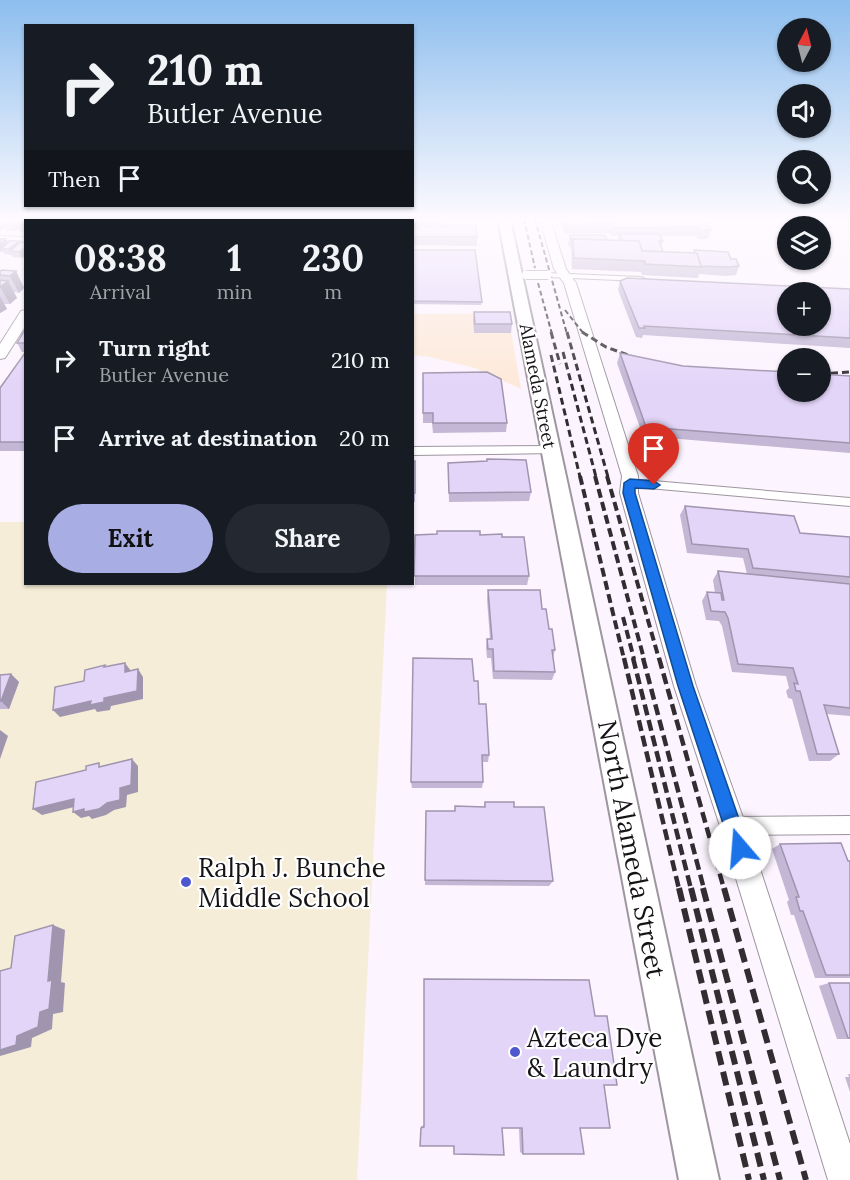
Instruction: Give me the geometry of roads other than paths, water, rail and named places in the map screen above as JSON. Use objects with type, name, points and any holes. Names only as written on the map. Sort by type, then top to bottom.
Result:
[{"type":"main road","name":"Alameda Street","points":[[520,275],[564,517]]},
{"type":"main road","name":"North Alameda Street","points":[[564,517],[699,1180]]},
{"type":"street","points":[[520,275],[650,280]]},
{"type":"street","points":[[564,276],[570,283],[630,476],[629,493],[685,686],[734,826],[845,1180]]},
{"type":"street","points":[[0,355],[24,317]]},
{"type":"street","points":[[1,327],[16,328]]},
{"type":"street","points":[[414,451],[551,450]]},
{"type":"street","points":[[630,483],[850,502]]},
{"type":"street","points":[[734,826],[850,825]]},
{"type":"railway","points":[[550,274],[567,334]]},
{"type":"railway","points":[[538,283],[552,334]]},
{"type":"railway","points":[[565,310],[583,333]]},
{"type":"railway","points":[[551,332],[560,364]]},
{"type":"railway","points":[[567,332],[608,477]]},
{"type":"railway","points":[[583,333],[606,347],[639,359]]},
{"type":"railway","points":[[563,352],[596,477]]},
{"type":"railway","points":[[551,355],[580,477]]},
{"type":"railway","points":[[831,373],[850,372]]},
{"type":"railway","points":[[580,476],[624,659]]},
{"type":"railway","points":[[595,476],[644,659]]},
{"type":"railway","points":[[607,476],[659,659]]},
{"type":"railway","points":[[623,617],[634,659]]},
{"type":"railway","points":[[624,658],[679,889]]},
{"type":"railway","points":[[633,658],[691,889]]},
{"type":"railway","points":[[643,658],[704,889]]},
{"type":"railway","points":[[659,658],[724,889]]},
{"type":"railway","points":[[679,888],[749,1180]]},
{"type":"railway","points":[[691,888],[764,1180]]},
{"type":"railway","points":[[703,888],[780,1180]]},
{"type":"railway","points":[[724,888],[806,1180]]},
{"type":"place","name":"Ralph J. Bunche Middle School","points":[[186,882]]},
{"type":"place","name":"Azteca Dye & Laundry","points":[[515,1052]]}]
